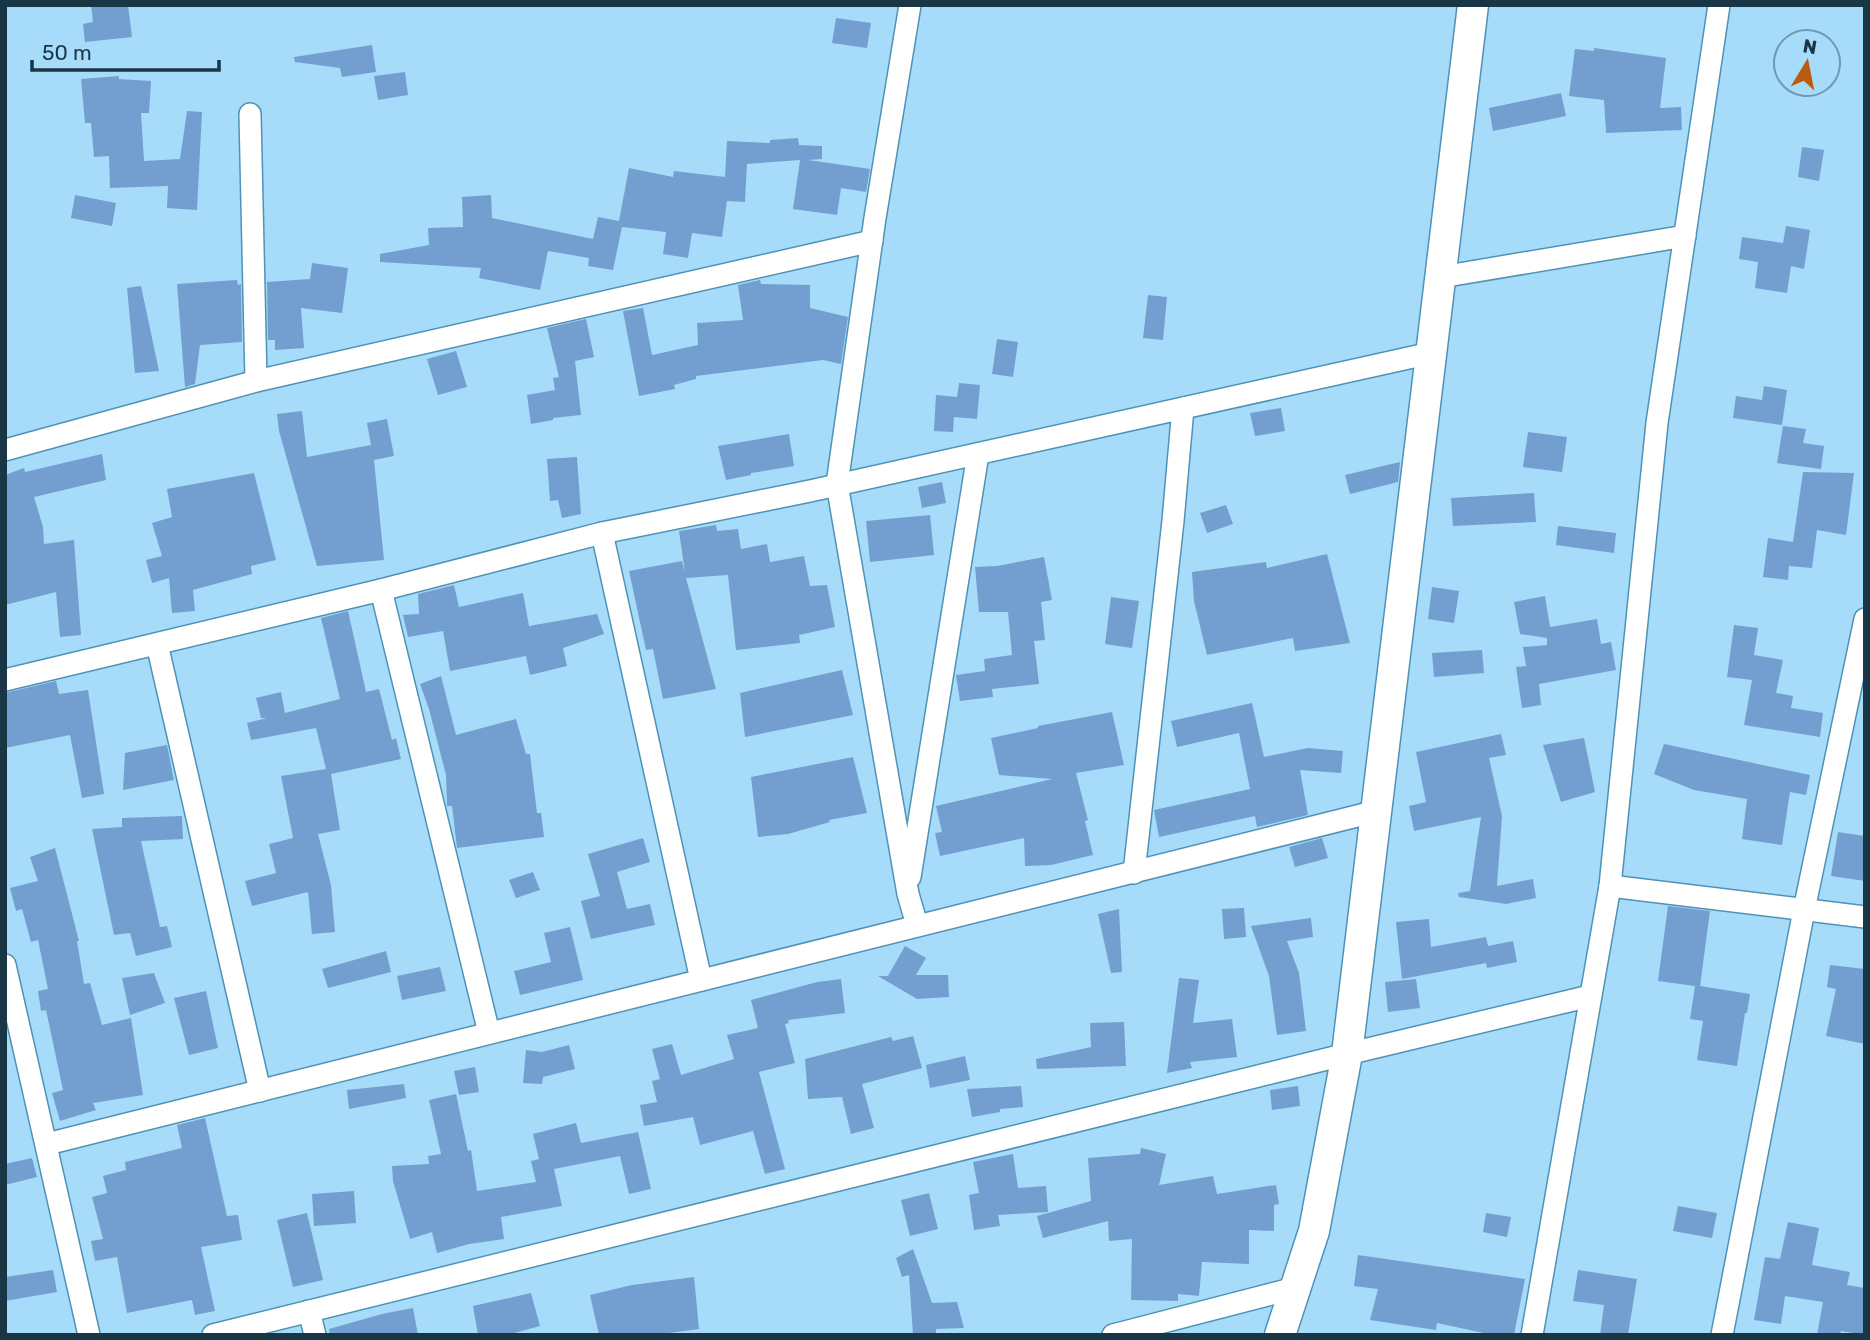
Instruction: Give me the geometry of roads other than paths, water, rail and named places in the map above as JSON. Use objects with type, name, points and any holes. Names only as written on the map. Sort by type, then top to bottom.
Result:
[{"type":"street","points":[[911,5],[872,241],[837,484],[908,894],[916,925]]},
{"type":"street","points":[[1280,1335],[1314,1231],[1348,1054],[1473,5]]},
{"type":"street","points":[[1532,1335],[1610,886],[1657,423],[1718,5]]},
{"type":"street","points":[[250,114],[256,381]]},
{"type":"street","points":[[1441,277],[1685,236]]},
{"type":"street","points":[[5,450],[256,381],[872,241]]},
{"type":"street","points":[[5,680],[381,590],[602,533],[978,454],[1432,353]]},
{"type":"street","points":[[1134,873],[1173,521],[1182,408]]},
{"type":"street","points":[[908,894],[978,454]]},
{"type":"street","points":[[602,533],[701,980]]},
{"type":"street","points":[[381,590],[489,1033]]},
{"type":"street","points":[[1722,1335],[1804,910],[1865,619]]},
{"type":"street","points":[[157,644],[260,1091]]},
{"type":"street","points":[[47,1144],[1377,811]]},
{"type":"street","points":[[1610,886],[1865,918]]},
{"type":"street","points":[[5,965],[89,1335]]},
{"type":"street","points":[[213,1335],[1590,996]]},
{"type":"street","points":[[1113,1335],[1295,1288]]},
{"type":"street","points":[[309,1311],[315,1335]]}]
